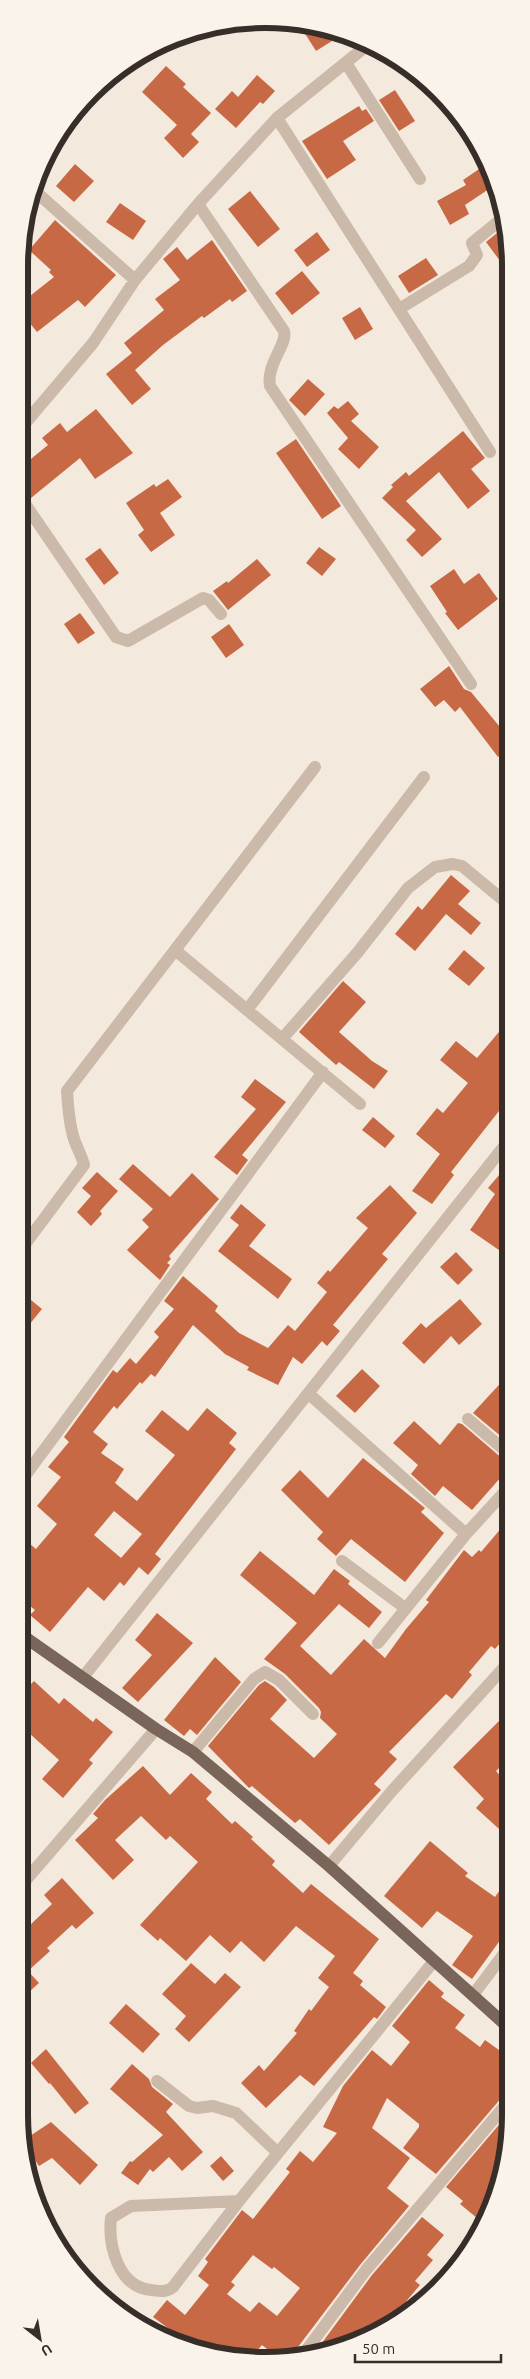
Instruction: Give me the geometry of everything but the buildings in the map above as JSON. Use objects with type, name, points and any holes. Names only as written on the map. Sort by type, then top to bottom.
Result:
[{"type":"main road","points":[[28,1639],[84,1676],[156,1729],[193,1752],[329,1866],[502,2022]]},
{"type":"street","points":[[28,420],[93,343],[136,280],[198,204],[277,118],[363,49]]},
{"type":"street","points":[[346,63],[420,180]]},
{"type":"street","points":[[277,118],[490,452]]},
{"type":"street","points":[[39,194],[136,280]]},
{"type":"street","points":[[198,204],[284,331],[285,340],[273,359],[269,373],[270,386],[471,684]]},
{"type":"street","points":[[399,310],[469,266],[477,255],[472,243],[498,221]]},
{"type":"street","points":[[28,508],[116,637],[128,641],[202,598],[209,600],[221,614]]},
{"type":"street","points":[[28,1240],[84,1165],[81,1152],[74,1140],[68,1110],[67,1091],[315,767]]},
{"type":"street","points":[[247,1010],[424,777]]},
{"type":"street","points":[[282,1039],[358,952],[408,888],[435,867],[453,864],[462,866],[502,899]]},
{"type":"street","points":[[175,950],[360,1104]]},
{"type":"street","points":[[28,1473],[323,1072]]},
{"type":"street","points":[[84,1676],[502,1149]]},
{"type":"street","points":[[309,1394],[466,1534]]},
{"type":"street","points":[[468,1419],[502,1448]]},
{"type":"street","points":[[378,1643],[466,1534],[502,1495]]},
{"type":"street","points":[[342,1562],[405,1608]]},
{"type":"street","points":[[329,1866],[391,1792],[502,1670]]},
{"type":"street","points":[[193,1752],[254,1679],[265,1672],[279,1680],[313,1714]]},
{"type":"street","points":[[28,1878],[156,1729]]},
{"type":"street","points":[[472,1995],[502,1956]]},
{"type":"street","points":[[239,2201],[130,2206],[112,2218],[110,2242],[114,2256],[132,2283],[145,2290],[162,2292],[170,2290],[239,2201],[434,1961]]},
{"type":"street","points":[[157,2081],[189,2106],[198,2108],[213,2106],[226,2108],[236,2113],[278,2153]]},
{"type":"street","points":[[308,2347],[366,2270],[502,2108]]}]
